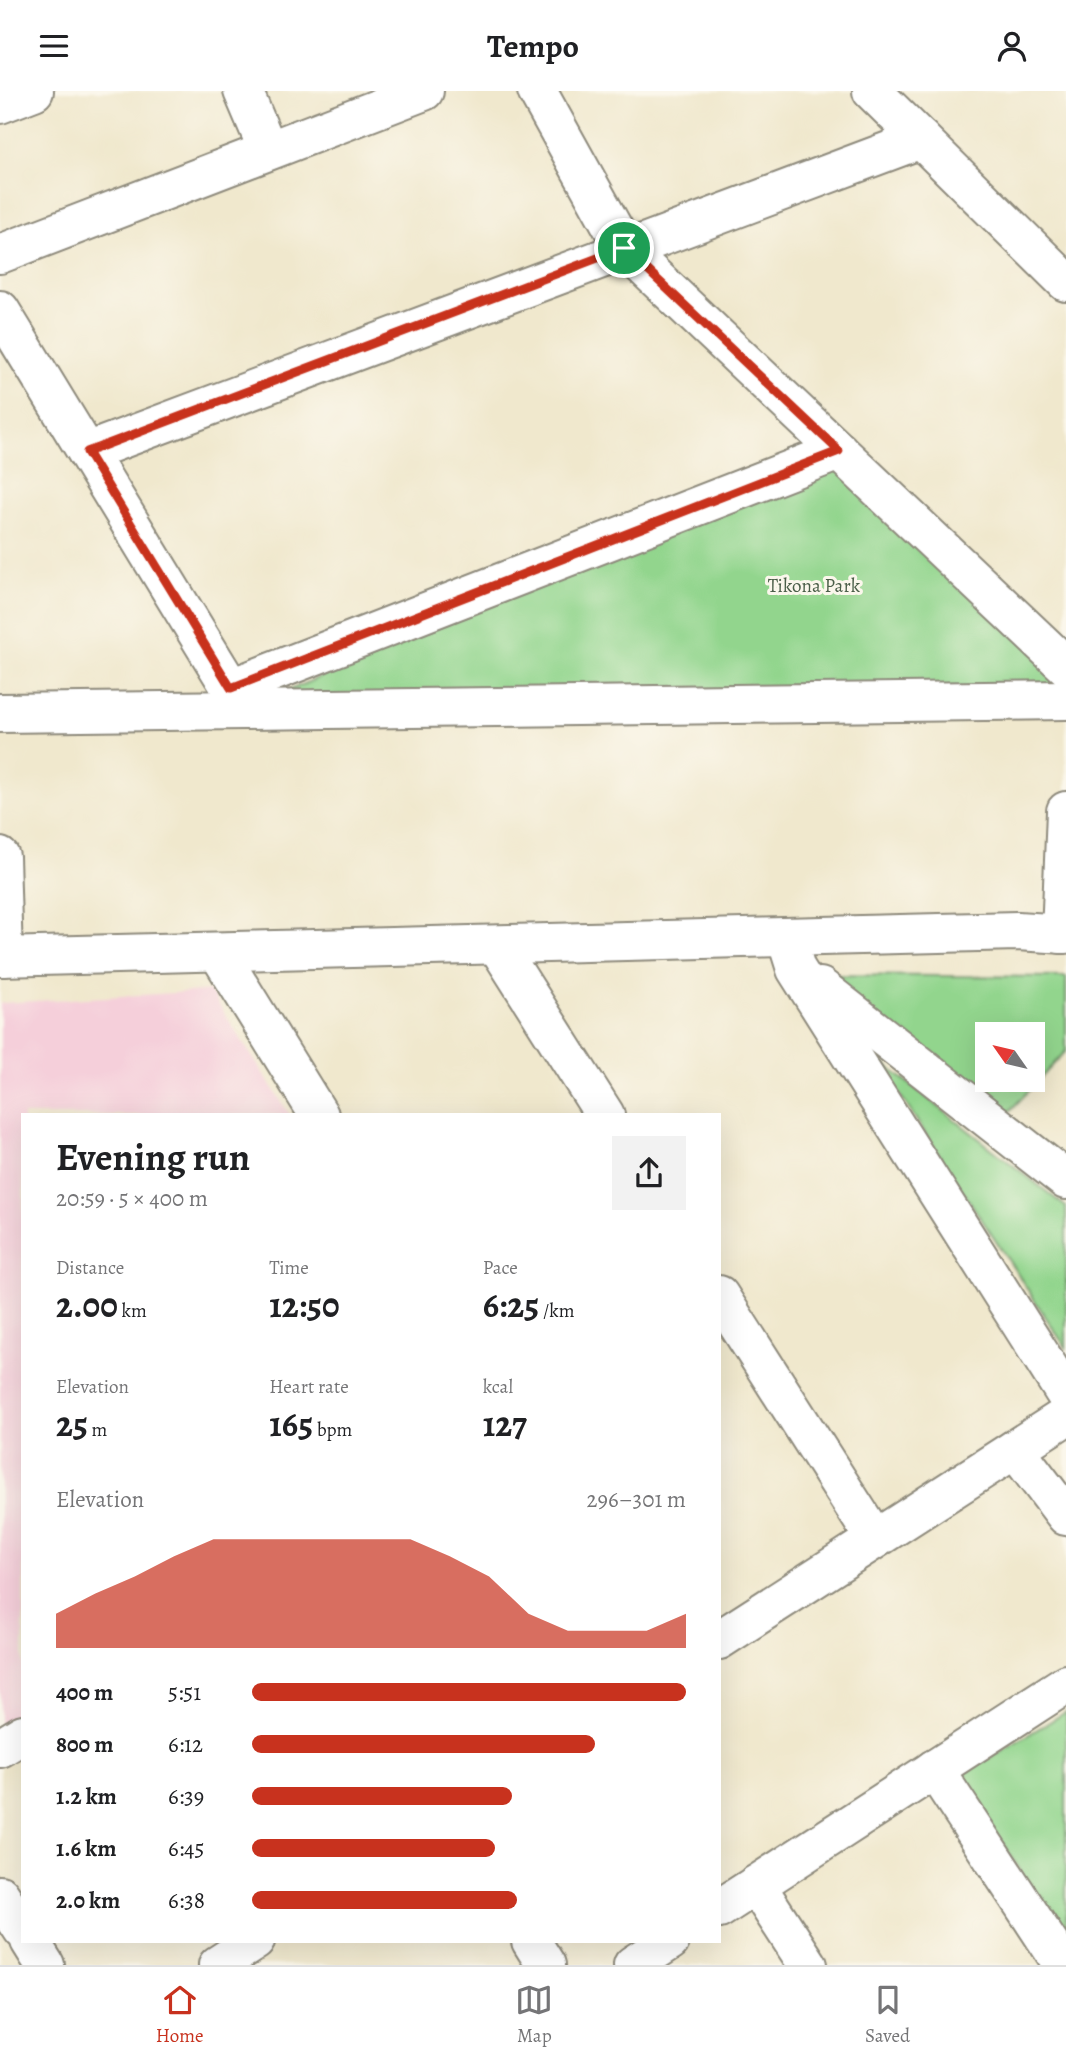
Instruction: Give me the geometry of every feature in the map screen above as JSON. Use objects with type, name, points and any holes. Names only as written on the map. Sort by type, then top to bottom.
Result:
[{"type":"street","points":[[0,104],[34,91]]},
{"type":"street","points":[[243,91],[268,150]]},
{"type":"street","points":[[0,254],[424,91]]},
{"type":"street","points":[[537,91],[624,248],[1066,666]]},
{"type":"street","points":[[872,91],[1066,282]]},
{"type":"street","points":[[87,452],[624,248],[921,139]]},
{"type":"street","points":[[0,310],[237,699]]},
{"type":"street","points":[[237,699],[839,451]]},
{"type":"street","points":[[0,713],[237,699],[1066,700]]},
{"type":"street","points":[[0,857],[2,957],[497,945],[791,953],[1017,931],[1064,934],[1066,811]]},
{"type":"street","points":[[497,945],[604,1113]]},
{"type":"street","points":[[218,952],[319,1113]]},
{"type":"street","points":[[791,953],[1066,1180]]},
{"type":"street","points":[[791,953],[1066,1395]]},
{"type":"street","points":[[721,1298],[875,1539]]},
{"type":"street","points":[[721,1639],[1066,1416]]},
{"type":"street","points":[[1015,1449],[1066,1515]]},
{"type":"street","points":[[721,1908],[1066,1684]]},
{"type":"street","points":[[0,1748],[21,1735]]},
{"type":"street","points":[[934,1769],[1063,1965]]},
{"type":"street","points":[[756,1885],[808,1965]]},
{"type":"street","points":[[0,1895],[21,1927]]},
{"type":"street","points":[[31,1943],[46,1965]]},
{"type":"street","points":[[218,1965],[253,1943]]},
{"type":"street","points":[[532,1943],[546,1965]]},
{"type":"street","points":[[633,1965],[667,1943]]},
{"type":"shaded area","points":[[210,991],[289,1113],[21,1113],[21,1714],[0,1728],[0,1003]]},
{"type":"green space","name":"Tikona Park","points":[[839,451],[1066,685],[244,710]]},
{"type":"green space","points":[[820,975],[1066,977],[1066,1051],[1045,1073],[1045,1022],[975,1022],[975,1092]]},
{"type":"green space","points":[[875,1057],[1066,1207],[1066,1348]]},
{"type":"green space","points":[[975,1092],[1028,1092],[1006,1115]]},
{"type":"green space","points":[[1066,1712],[1066,1939],[958,1777]]},
{"type":"route","points":[[624,248],[839,451],[231,688],[87,452],[624,248]]}]
